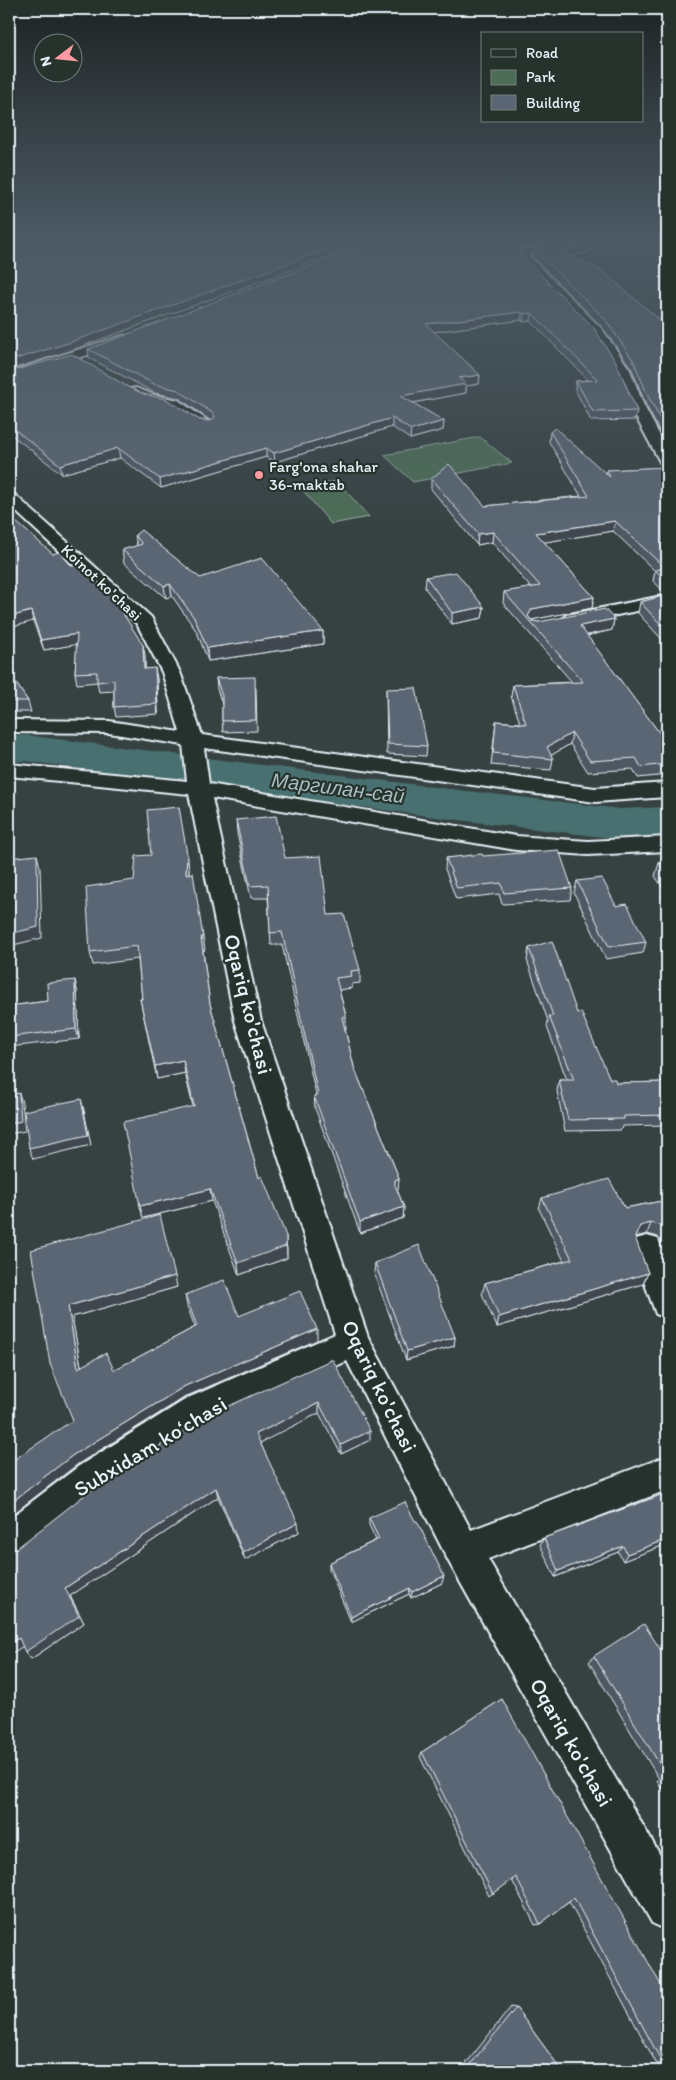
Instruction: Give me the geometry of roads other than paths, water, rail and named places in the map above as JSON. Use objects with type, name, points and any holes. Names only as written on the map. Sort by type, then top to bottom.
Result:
[{"type":"main road","points":[[9,376],[75,356],[130,336]]},
{"type":"street","points":[[601,336],[623,370],[637,406],[667,462]]},
{"type":"street","points":[[75,356],[92,366]]},
{"type":"street","points":[[126,386],[150,398],[173,402],[207,425]]},
{"type":"street","name":"Koinot ko'chasi","points":[[9,497],[145,621],[171,672],[193,740],[199,789]]},
{"type":"street","points":[[555,622],[667,600]]},
{"type":"street","points":[[9,726],[109,727],[595,795],[667,790]]},
{"type":"street","points":[[9,770],[199,789],[516,843],[588,848],[667,844]]},
{"type":"street","name":"Oqariq ko'chasi","points":[[199,789],[248,1020],[354,1342],[463,1551],[667,1908]]},
{"type":"street","points":[[647,1249],[667,1304]]},
{"type":"street","name":"Subxidam koʻchasi","points":[[9,1541],[91,1478],[200,1410],[354,1342]]},
{"type":"street","points":[[463,1551],[667,1474]]},
{"type":"waterway","name":"Маргилан-сай","points":[[9,749],[25,748],[450,804],[620,824],[667,822]]},
{"type":"place","name":"Farg'ona shahar 36-maktab","points":[[259,475]]}]
